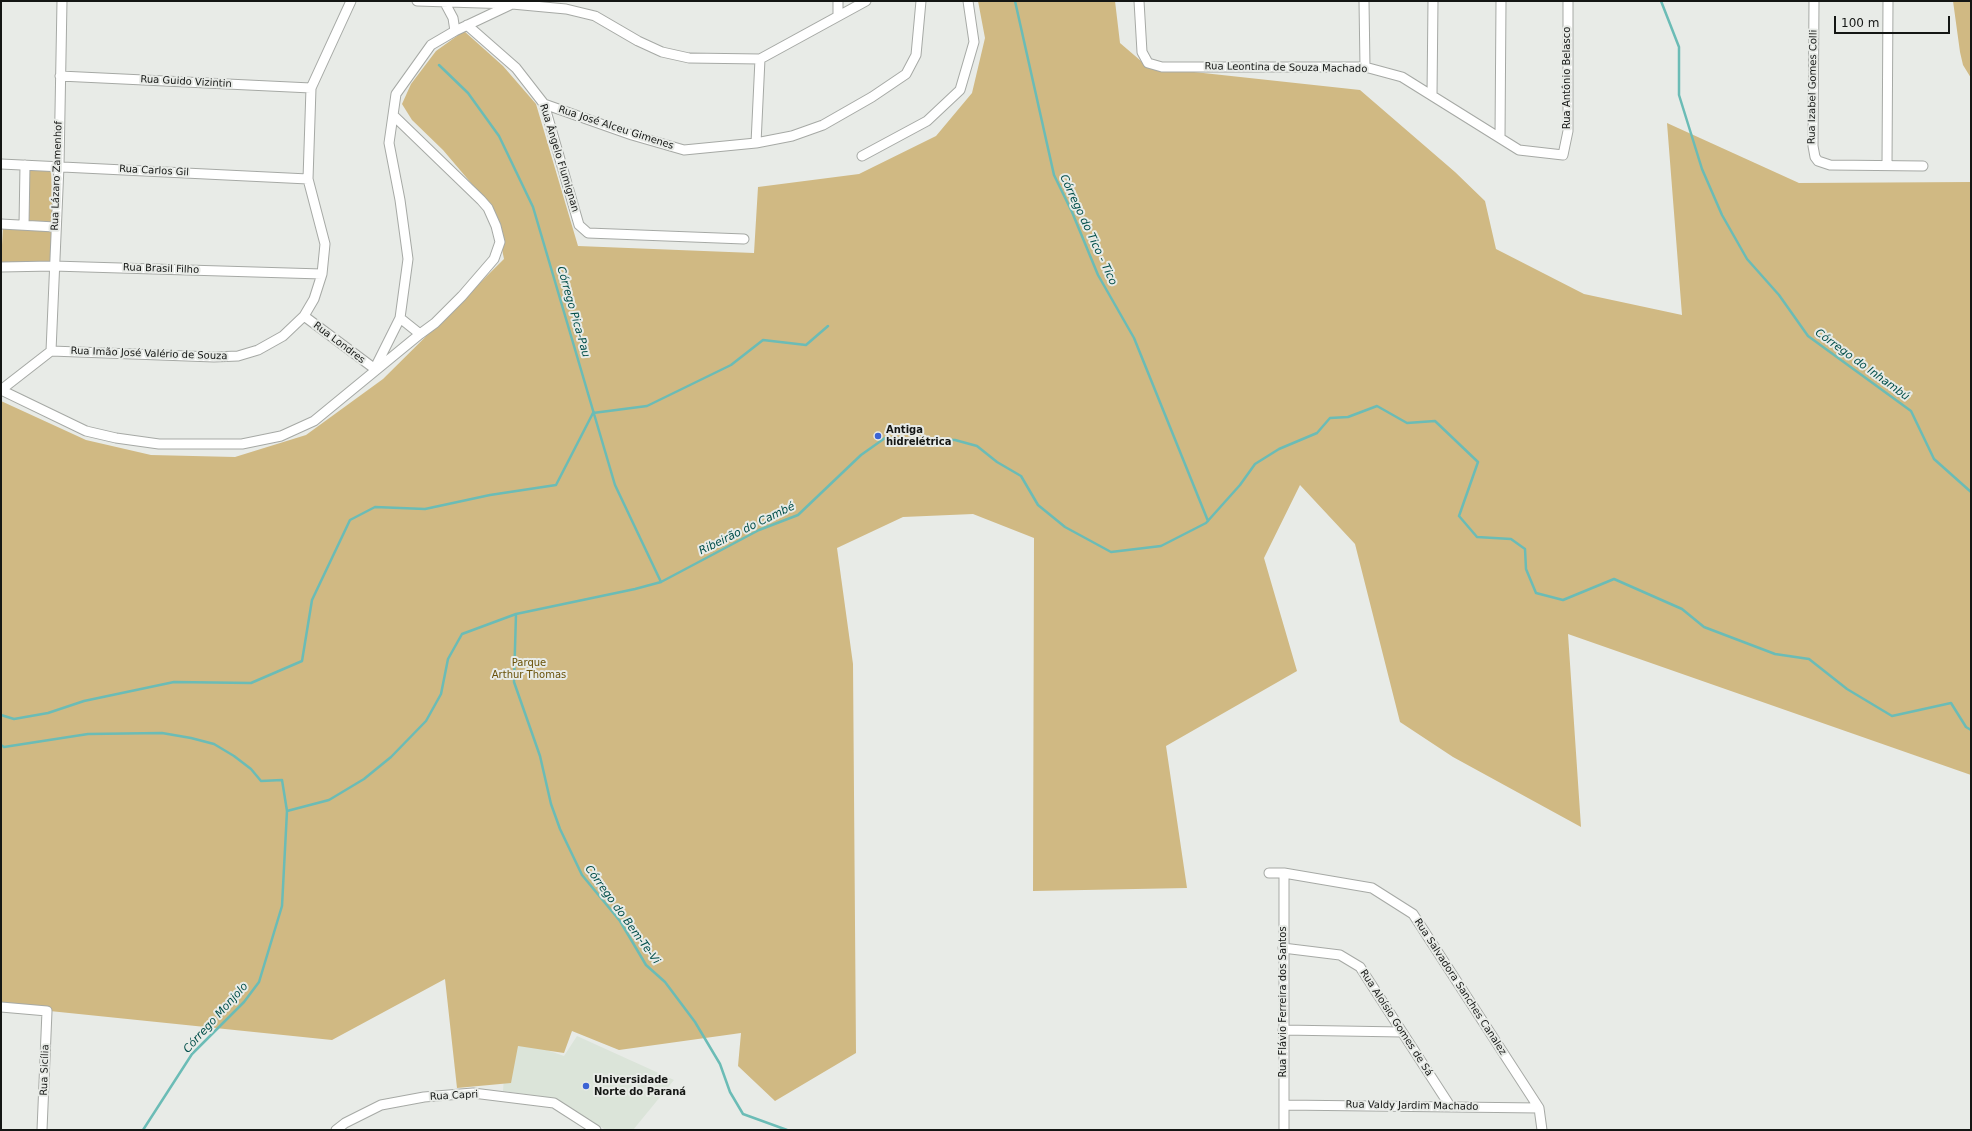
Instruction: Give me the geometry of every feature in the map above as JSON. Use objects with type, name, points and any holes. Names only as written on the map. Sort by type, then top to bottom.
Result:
[{"type":"street","name":"Rua Lázaro Zamenhof","points":[[51,351],[53,266],[59,166],[62,1]]},
{"type":"street","name":"Rua Imão José Valério de Souza","points":[[51,351],[214,357],[238,356],[258,350],[283,336],[304,316],[314,300],[322,274],[325,244],[308,179],[311,88],[351,1]]},
{"type":"street","points":[[417,1],[445,3],[514,3],[566,9],[595,16],[638,41],[669,53],[689,58],[760,59],[866,1]]},
{"type":"street","points":[[838,1],[838,16]]},
{"type":"street","name":"Rua José Alceu Gimenes","points":[[544,104],[632,135],[684,150],[756,143],[792,136],[823,125],[872,97],[906,74],[916,55],[921,1]]},
{"type":"street","points":[[862,156],[927,121],[960,90],[974,42],[968,1]]},
{"type":"street","name":"Rua Leontina de Souza Machado","points":[[1139,1],[1142,52],[1148,64],[1162,67],[1365,67],[1402,77],[1519,150],[1563,155]]},
{"type":"street","points":[[1364,1],[1365,67]]},
{"type":"street","points":[[1432,96],[1433,1]]},
{"type":"street","points":[[1500,138],[1501,1]]},
{"type":"street","name":"Rua Antônio Belasco","points":[[1563,155],[1568,131],[1568,1]]},
{"type":"street","name":"Rua Izabel Gomes Colli","points":[[1814,1],[1813,146],[1815,157],[1818,161],[1830,165],[1923,166]]},
{"type":"street","points":[[1887,165],[1888,1]]},
{"type":"street","points":[[445,3],[453,18],[455,31]]},
{"type":"street","points":[[375,369],[400,318],[408,259],[400,200],[389,143],[396,94],[431,45],[455,31],[514,3]]},
{"type":"street","name":"Rua Ângelo Flumignan","points":[[467,25],[516,68],[544,104],[579,225],[588,233],[744,239]]},
{"type":"street","points":[[756,143],[760,59]]},
{"type":"street","name":"Rua Guido Vizintin","points":[[60,76],[311,88]]},
{"type":"street","points":[[51,351],[1,390],[86,431],[116,438],[159,444],[242,444],[280,436],[314,421],[375,369],[435,323],[462,296],[494,259],[500,242],[494,220],[482,200],[393,115]]},
{"type":"street","name":"Rua Carlos Gil","points":[[1,164],[308,179]]},
{"type":"street","points":[[24,225],[25,165]]},
{"type":"street","points":[[1,224],[55,226]]},
{"type":"street","name":"Rua Brasil Filho","points":[[1,267],[53,266],[322,274]]},
{"type":"street","name":"Rua Londres","points":[[304,316],[375,369]]},
{"type":"street","points":[[400,318],[420,334]]},
{"type":"street","name":"Rua Salvadora Sanches Canalez","points":[[1269,873],[1284,873],[1372,888],[1413,914],[1539,1108],[1542,1130]]},
{"type":"street","name":"Rua Flávio Ferreira dos Santos","points":[[1284,873],[1284,1130]]},
{"type":"street","name":"Rua Aloísio Gomes de Sá","points":[[1283,948],[1340,955],[1360,966],[1450,1106]]},
{"type":"street","name":"Rua Sicília","points":[[1,1007],[47,1011],[42,1130]]},
{"type":"street","points":[[1283,1030],[1402,1032]]},
{"type":"street","name":"Rua Capri","points":[[336,1130],[346,1123],[381,1105],[424,1097],[473,1093],[554,1103],[596,1130]]},
{"type":"street","name":"Rua Valdy Jardim Machado","points":[[1284,1105],[1539,1108]]},
{"type":"shaded area","name":"Universidade Norte do Paraná","points":[[507,1036],[564,1056],[577,1036],[674,1080],[633,1130],[606,1130],[554,1098],[503,1091]]},
{"type":"green space","name":"Parque Arthur Thomas","points":[[978,1],[1115,1],[1120,43],[1148,67],[1360,90],[1455,172],[1485,201],[1496,249],[1584,294],[1682,315],[1667,123],[1799,183],[1971,182],[1971,775],[1568,634],[1581,827],[1453,757],[1400,722],[1355,544],[1300,485],[1264,558],[1297,671],[1166,746],[1187,888],[1033,891],[1034,538],[973,514],[903,517],[837,548],[853,664],[856,1053],[775,1101],[738,1066],[741,1033],[619,1050],[572,1031],[564,1053],[518,1046],[511,1083],[457,1088],[445,979],[332,1040],[1,1006],[1,401],[86,440],[151,455],[235,457],[306,435],[383,379],[504,259],[494,210],[443,150],[412,120],[402,104],[411,84],[436,51],[464,31],[503,66],[536,104],[578,246],[754,253],[758,187],[859,174],[936,136],[972,93],[985,38]]},
{"type":"green space","points":[[1953,1],[1971,1],[1971,78],[1963,65]]},
{"type":"green space","points":[[30,170],[51,170],[53,224],[29,222]]},
{"type":"green space","points":[[3,227],[51,229],[51,265],[1,263]]},
{"type":"waterway","name":"Córrego do Tico - Tico","points":[[1015,1],[1054,175],[1072,212],[1098,275],[1134,338],[1208,521]]},
{"type":"waterway","name":"Córrego do Inhambú","points":[[1661,1],[1679,47],[1679,95],[1702,169],[1722,215],[1747,259],[1779,295],[1808,336],[1911,411],[1934,459],[1971,492]]},
{"type":"waterway","name":"Córrego Pica-Pau","points":[[439,65],[468,93],[499,136],[533,207],[615,485],[661,582]]},
{"type":"waterway","points":[[1,715],[14,719],[48,713],[84,701],[174,682],[251,683],[302,661],[312,600],[350,520],[375,507],[425,509],[490,495],[556,485],[593,413],[647,406],[731,365],[763,340],[806,345],[828,326]]},
{"type":"waterway","name":"Ribeirão do Cambé","points":[[1,745],[4,747],[88,734],[162,733],[191,738],[214,744],[234,756],[251,769],[261,781],[282,780],[287,811],[329,800],[364,779],[391,757],[426,721],[441,694],[448,659],[462,634],[516,614],[635,589],[661,582],[759,530],[798,515],[861,455],[885,438],[955,440],[977,446],[997,462],[1021,476],[1038,505],[1065,527],[1111,552],[1161,546],[1206,523],[1240,485],[1255,464],[1279,449],[1317,433],[1330,418],[1348,417],[1377,406],[1407,423],[1435,421],[1478,462],[1459,516],[1477,537],[1511,539],[1525,549],[1526,569],[1536,593],[1563,600],[1614,579],[1682,609],[1704,627],[1775,654],[1809,659],[1847,689],[1892,716],[1951,703],[1966,727],[1971,730]]},
{"type":"waterway","name":"Córrego do Bem-Te-Vi","points":[[516,614],[514,682],[540,756],[551,804],[560,829],[582,875],[620,921],[646,965],[665,982],[695,1022],[720,1064],[730,1092],[743,1114],[787,1130]]},
{"type":"waterway","name":"Córrego Monjolo","points":[[143,1130],[192,1054],[244,1002],[259,982],[282,906],[287,811]]},
{"type":"place","name":"Antiga hidrelétrica","points":[[878,436]]},
{"type":"place","name":"Universidade Norte do Paraná","points":[[586,1086]]}]
